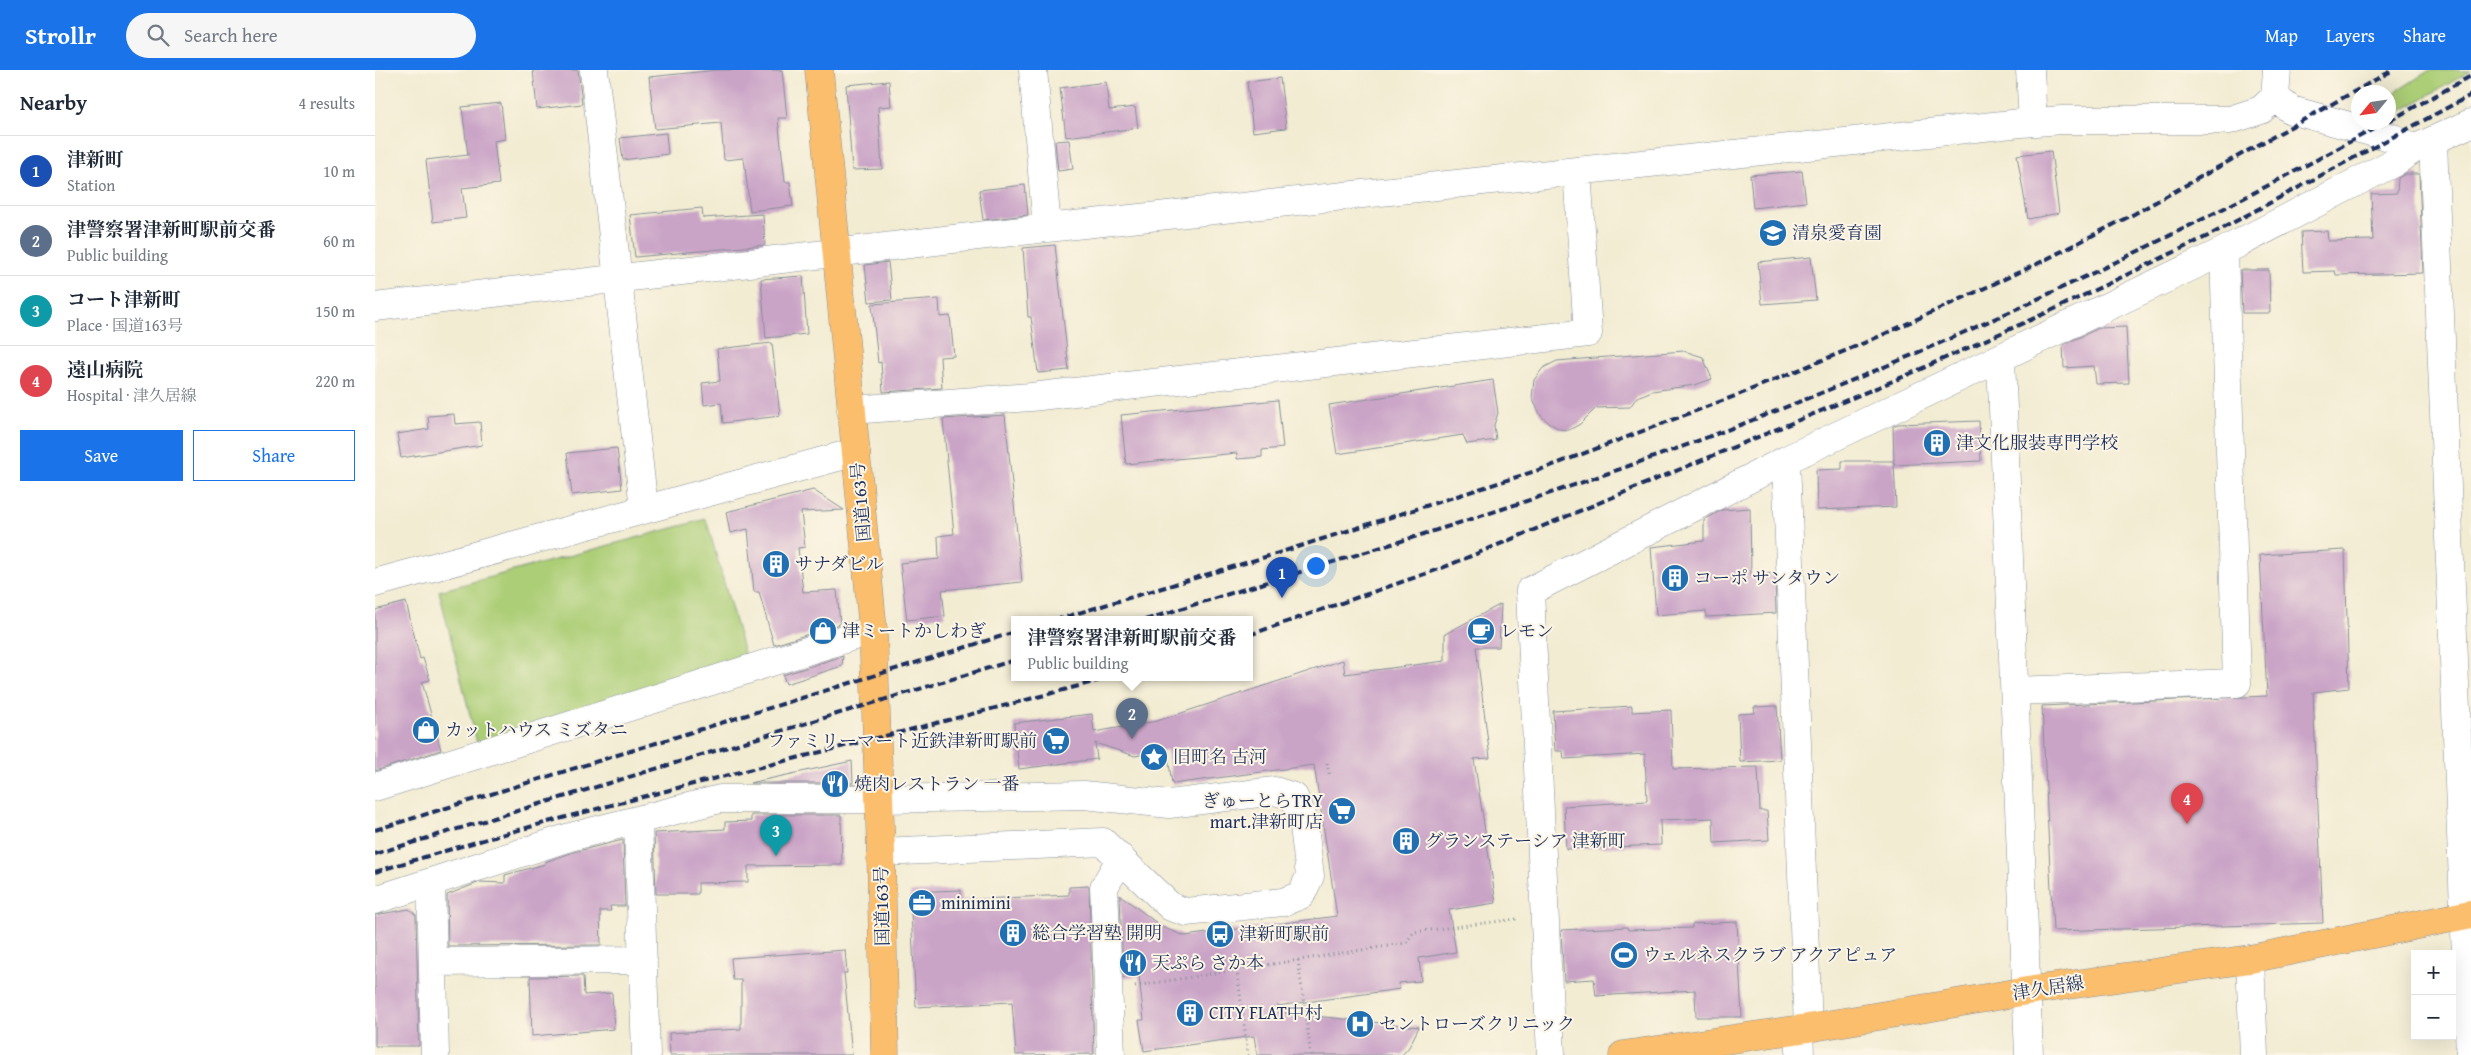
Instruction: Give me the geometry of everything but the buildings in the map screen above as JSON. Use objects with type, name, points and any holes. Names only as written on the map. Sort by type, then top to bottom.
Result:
[{"type":"main road","name":"国道163号","points":[[819,70],[873,630],[881,852],[885,1055]]},
{"type":"main road","name":"津久居線","points":[[1623,1055],[1802,1038],[2027,991],[2250,959],[2468,915]]},
{"type":"street","points":[[594,70],[644,508]]},
{"type":"street","points":[[1033,70],[1047,228]]},
{"type":"street","points":[[2030,70],[2033,95],[2033,122]]},
{"type":"street","points":[[375,307],[1047,228],[2033,122],[2062,120],[2230,120],[2261,110],[2275,97],[2277,70]]},
{"type":"street","points":[[2275,97],[2291,110],[2424,145]]},
{"type":"street","points":[[1551,1055],[1530,591],[1786,460],[2224,251],[2424,145],[2471,123]]},
{"type":"street","points":[[2424,145],[2468,915],[2470,1055]]},
{"type":"street","points":[[851,410],[1041,396],[1588,333],[1577,171]]},
{"type":"street","points":[[2015,690],[2237,684],[2224,251]]},
{"type":"street","points":[[2001,358],[2029,1055]]},
{"type":"street","points":[[375,583],[644,508],[856,452]]},
{"type":"street","points":[[1786,460],[1802,1038]]},
{"type":"street","points":[[375,787],[873,630]]},
{"type":"street","points":[[375,900],[570,838],[720,799],[879,799],[1084,794],[1169,804],[1275,791],[1294,797],[1303,818],[1310,876],[1301,895],[1283,902],[1186,912],[1171,907],[1103,842],[881,852]]},
{"type":"street","points":[[638,821],[646,1055]]},
{"type":"street","points":[[1111,1055],[1110,990],[1104,887],[1121,858]]},
{"type":"street","points":[[431,882],[435,1055]]},
{"type":"street","points":[[2250,959],[2254,1055]]},
{"type":"street","points":[[433,962],[643,960]]},
{"type":"path","points":[[1327,763],[1329,777]]},
{"type":"path","points":[[1110,990],[1406,942],[1414,932],[1545,916]]},
{"type":"path","points":[[1298,960],[1311,1055]]},
{"type":"path","points":[[1237,970],[1248,1055]]},
{"type":"green space","points":[[2430,70],[2471,71],[2396,114],[2396,92]]},
{"type":"green space","points":[[706,519],[746,660],[477,743],[439,591]]},
{"type":"railway","points":[[1068,616],[1272,555],[1548,467],[1735,396],[1869,341],[2035,265],[2134,214],[2393,70]]},
{"type":"railway","points":[[2396,117],[2471,76]]},
{"type":"railway","points":[[1253,634],[1442,568],[1905,376],[2057,308],[2208,236],[2471,95]]},
{"type":"railway","points":[[1158,616],[1561,490],[1719,433],[1817,395],[2010,312],[2105,267],[2200,221],[2371,130]]},
{"type":"railway","points":[[375,830],[1011,633]]},
{"type":"railway","points":[[375,854],[1011,661]]},
{"type":"railway","points":[[375,872],[557,819],[1096,681]]},
{"type":"place","name":"清泉愛育園","points":[[1773,233]]},
{"type":"place","name":"津文化服装専門学校","points":[[1937,443]]},
{"type":"place","name":"サナダビル","points":[[776,564]]},
{"type":"place","name":"コーポ サンタウン","points":[[1675,578]]},
{"type":"place","name":"津新町","points":[[1282,598]]},
{"type":"place","name":"津ミートかしわぎ","points":[[823,631]]},
{"type":"place","name":"レモン","points":[[1481,631]]},
{"type":"place","name":"カットハウス ミズタニ","points":[[426,730]]},
{"type":"place","name":"津警察署津新町駅前交番","points":[[1132,739]]},
{"type":"place","name":"ファミリーマート近鉄津新町駅前","points":[[1056,741]]},
{"type":"place","name":"旧町名 古河","points":[[1154,757]]},
{"type":"place","name":"焼肉レストラン 一番","points":[[835,784]]},
{"type":"place","name":"ぎゅーとらTRY mart.津新町店","points":[[1342,811]]},
{"type":"place","name":"遠山病院","points":[[2187,824]]},
{"type":"place","name":"グランステーシア 津新町","points":[[1406,841]]},
{"type":"place","name":"コート津新町","points":[[776,856]]},
{"type":"place","name":"minimini","points":[[922,903]]},
{"type":"place","name":"総合学習塾 開明","points":[[1013,933]]},
{"type":"place","name":"津新町駅前","points":[[1220,934]]},
{"type":"place","name":"ウェルネスクラブ アクアピュア","points":[[1624,955]]},
{"type":"place","name":"天ぷら さか本","points":[[1133,963]]},
{"type":"place","name":"CITY FLAT中村","points":[[1190,1013]]},
{"type":"place","name":"セントローズクリニック","points":[[1360,1024]]}]
